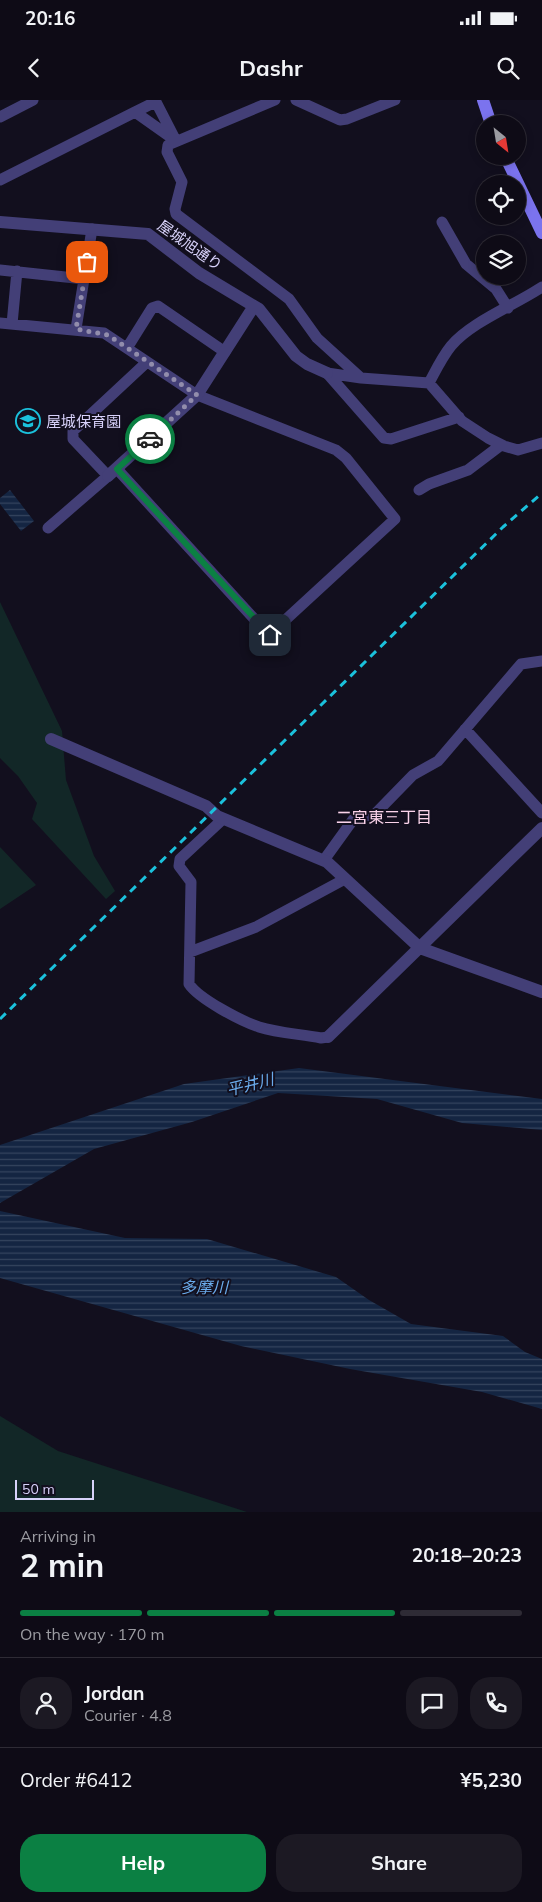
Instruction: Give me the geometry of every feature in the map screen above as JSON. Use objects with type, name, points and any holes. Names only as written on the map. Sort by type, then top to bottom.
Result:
[{"type":"main road","points":[[483,100],[488,115]]},
{"type":"main road","points":[[509,165],[542,233]]},
{"type":"street","points":[[0,117],[33,100]]},
{"type":"street","points":[[275,100],[168,145],[167,152],[182,182],[175,209],[176,214],[289,299],[317,338],[361,378]]},
{"type":"street","points":[[296,100],[340,120],[347,120],[395,100]]},
{"type":"street","points":[[0,180],[155,101],[176,141]]},
{"type":"street","points":[[135,112],[176,141]]},
{"type":"street","name":"屋城旭通り","points":[[0,222],[148,234],[198,273],[259,309],[296,356],[307,364],[327,373]]},
{"type":"street","points":[[442,222],[466,264],[496,289],[508,308]]},
{"type":"street","points":[[76,329],[92,229]]},
{"type":"street","points":[[0,270],[84,279]]},
{"type":"street","points":[[12,324],[17,271]]},
{"type":"street","points":[[429,382],[443,357],[456,340],[474,326],[542,287]]},
{"type":"street","points":[[127,348],[152,308],[158,306],[225,352]]},
{"type":"street","points":[[48,528],[112,473],[197,395],[254,306]]},
{"type":"street","points":[[0,323],[104,333],[197,395],[336,450],[346,458],[394,519],[270,635],[112,473],[73,439],[73,431],[147,362]]},
{"type":"street","points":[[327,373],[361,378],[429,382],[458,417],[470,427],[501,445],[518,450],[542,443]]},
{"type":"street","points":[[327,373],[384,438],[392,439],[458,417]]},
{"type":"street","points":[[419,490],[429,484],[468,470],[501,445]]},
{"type":"street","points":[[324,860],[356,818],[374,815],[413,775],[438,761],[521,664],[542,661]]},
{"type":"street","points":[[465,730],[542,813]]},
{"type":"street","points":[[52,739],[206,806],[223,819],[324,860],[420,948],[542,992]]},
{"type":"street","points":[[223,819],[180,859],[179,866],[191,882],[189,984],[193,990],[216,1006],[258,1027],[321,1038],[328,1037],[542,828]]},
{"type":"street","points":[[190,952],[256,927],[346,879]]},
{"type":"green space","points":[[0,602],[62,731],[66,780],[94,856],[115,891],[106,899],[32,819],[37,803],[18,776],[0,758]]},
{"type":"green space","points":[[0,847],[36,885],[0,909]]},
{"type":"green space","points":[[0,1416],[58,1451],[247,1512],[0,1512]]},
{"type":"water","points":[[10,490],[34,521],[21,531],[0,504],[0,498]]},
{"type":"water","name":"平井川","points":[[299,1068],[542,1099],[542,1130],[462,1123],[377,1099],[278,1093],[192,1122],[94,1149],[0,1203],[0,1145],[184,1084]]},
{"type":"water","name":"多摩川","points":[[0,1211],[125,1238],[207,1239],[336,1277],[369,1300],[411,1324],[503,1336],[525,1352],[542,1359],[542,1409],[482,1392],[350,1369],[241,1346],[0,1278]]},
{"type":"railway","points":[[0,1019],[503,527],[542,493]]},
{"type":"way so far","points":[[87,262],[76,329],[108,335],[197,395],[150,439]]},
{"type":"place","name":"屋城保育園","points":[[28,421]]},
{"type":"district","name":"二宮東三丁目","points":[[384,817]]},
{"type":"route","points":[[150,439],[117,469],[270,635]]}]
